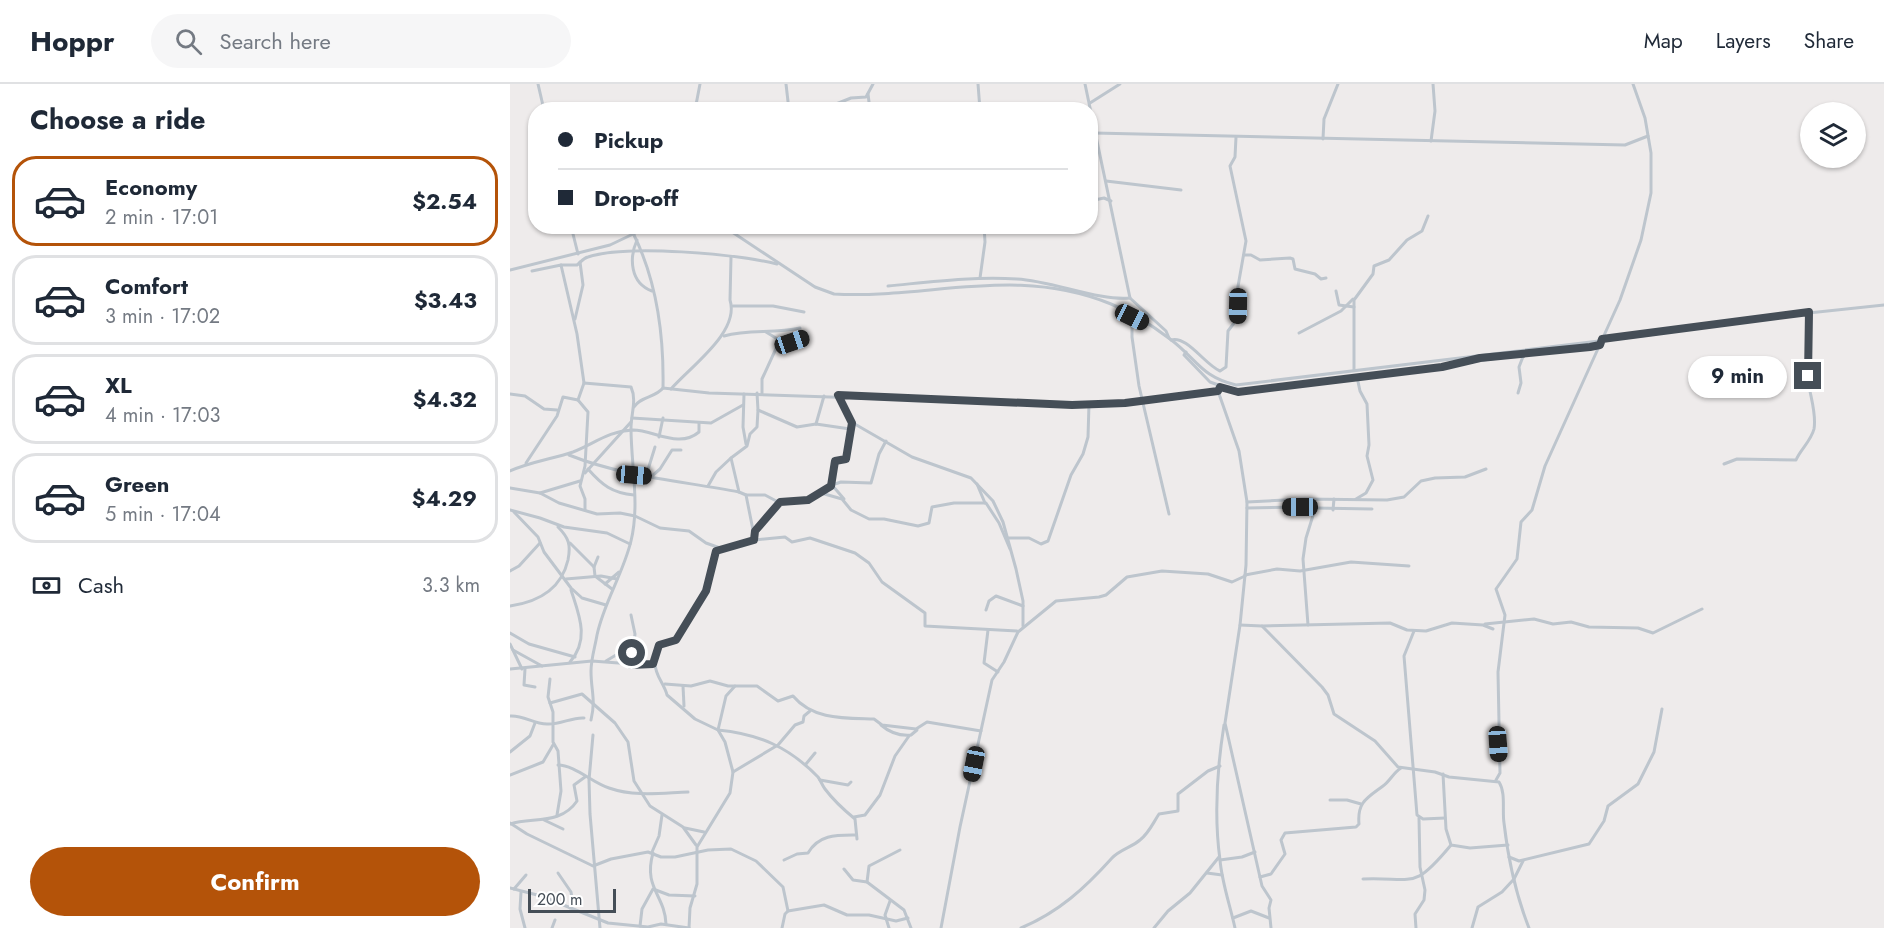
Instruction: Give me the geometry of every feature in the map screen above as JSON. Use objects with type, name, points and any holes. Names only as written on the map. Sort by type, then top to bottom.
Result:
[{"type":"street","points":[[538,84],[542,102]]},
{"type":"street","points":[[697,102],[700,84]]},
{"type":"street","points":[[786,84],[788,102]]},
{"type":"street","points":[[868,84],[869,102]]},
{"type":"street","points":[[841,102],[851,98],[866,97],[873,84]]},
{"type":"street","points":[[978,84],[979,102]]},
{"type":"street","points":[[1085,84],[1089,102]]},
{"type":"street","points":[[1092,102],[1120,84]]},
{"type":"street","points":[[1323,139],[1324,119],[1338,84]]},
{"type":"street","points":[[1431,141],[1435,111],[1434,84]]},
{"type":"street","points":[[1496,780],[1501,771],[1498,672],[1504,609],[1496,596],[1497,585],[1517,560],[1521,522],[1532,510],[1546,465],[1634,263],[1646,221],[1652,174],[1648,136],[1634,85]]},
{"type":"street","points":[[1098,134],[1629,145],[1648,136]]},
{"type":"street","points":[[1170,339],[1181,341],[1210,367],[1220,371],[1226,368],[1228,331],[1237,319],[1237,292],[1244,255],[1245,234],[1230,166],[1235,157],[1236,137]]},
{"type":"street","points":[[1098,147],[1130,298],[1166,331],[1170,339]]},
{"type":"street","points":[[1106,181],[1181,190]]},
{"type":"street","points":[[1098,199],[1104,198],[1110,201]]},
{"type":"street","points":[[1299,333],[1348,305],[1373,274],[1374,266],[1389,260],[1407,240],[1422,231],[1428,216]]},
{"type":"street","points":[[573,234],[578,254]]},
{"type":"street","points":[[510,270],[610,245],[631,234]]},
{"type":"street","points":[[633,407],[638,401],[663,388],[660,312],[652,291],[643,252],[634,234]]},
{"type":"street","points":[[735,234],[815,287],[834,294],[1005,284],[1068,291],[1115,306],[1170,339],[1210,377],[1236,385],[1523,351],[1600,345]]},
{"type":"street","points":[[980,278],[984,234]]},
{"type":"street","points":[[637,240],[631,252],[631,264],[644,288],[652,291]]},
{"type":"street","points":[[532,271],[580,262],[591,256],[631,252],[731,256],[781,265]]},
{"type":"street","points":[[1244,255],[1251,255],[1260,260],[1290,258],[1293,259],[1295,269],[1315,274],[1321,279],[1326,278]]},
{"type":"street","points":[[671,389],[728,328],[733,306],[730,300],[731,256]]},
{"type":"street","points":[[574,321],[583,285],[580,262]]},
{"type":"street","points":[[561,264],[574,321],[584,383],[578,400]]},
{"type":"street","points":[[888,286],[980,278],[1017,279],[1055,284],[1120,299],[1130,298]]},
{"type":"street","points":[[1336,291],[1339,305],[1354,307]]},
{"type":"street","points":[[1353,370],[1354,298]]},
{"type":"street","points":[[1115,306],[1120,299]]},
{"type":"street","points":[[663,388],[913,400],[1089,404],[1143,401],[1219,389],[1238,392],[1357,377],[1602,339],[1809,312],[1884,305]]},
{"type":"street","points":[[733,306],[773,306],[804,312]]},
{"type":"street","points":[[1724,464],[1737,459],[1796,460],[1798,453],[1808,442],[1815,420],[1808,376],[1809,312]]},
{"type":"street","points":[[1132,317],[1132,337],[1143,401],[1169,514]]},
{"type":"street","points":[[728,328],[735,334]]},
{"type":"street","points":[[722,337],[747,331],[777,333],[800,328]]},
{"type":"street","points":[[765,331],[779,342],[792,342],[808,336]]},
{"type":"street","points":[[762,393],[762,379],[779,342]]},
{"type":"street","points":[[1518,393],[1521,381],[1519,367],[1523,351]]},
{"type":"street","points":[[1186,352],[1184,355],[1197,370],[1219,389],[1239,451],[1247,502],[1245,576],[1225,723],[1217,806],[1222,875],[1235,928]]},
{"type":"street","points":[[1354,500],[1366,493],[1373,480],[1367,456],[1369,445],[1367,404],[1360,391],[1357,377]]},
{"type":"street","points":[[584,383],[631,387],[633,407],[631,430],[634,516],[630,544],[606,605],[592,661],[595,704],[591,720]]},
{"type":"street","points":[[744,393],[743,427],[747,446]]},
{"type":"street","points":[[708,486],[716,472],[747,446],[757,427],[757,393]]},
{"type":"street","points":[[510,394],[525,396],[544,409],[557,410]]},
{"type":"street","points":[[838,395],[852,423],[886,440],[912,457],[976,482],[993,501],[1012,552],[1023,606],[1023,626]]},
{"type":"street","points":[[816,424],[824,396]]},
{"type":"street","points":[[522,466],[533,457],[557,416],[557,410],[563,397],[578,400],[588,412],[587,468],[603,486],[619,493],[634,495]]},
{"type":"street","points":[[1008,538],[1029,538],[1041,543],[1048,541],[1071,475],[1083,454],[1088,437],[1089,404]]},
{"type":"street","points":[[632,419],[663,418],[711,423],[743,405]]},
{"type":"street","points":[[758,410],[797,427],[816,424],[850,429]]},
{"type":"street","points":[[658,438],[663,418]]},
{"type":"street","points":[[585,510],[580,481],[587,468],[594,464],[632,419]]},
{"type":"street","points":[[510,471],[567,454],[612,432],[631,430],[647,432],[658,438],[688,438],[699,432],[699,423]]},
{"type":"street","points":[[831,485],[835,461],[846,459],[852,423]]},
{"type":"street","points":[[743,427],[752,433]]},
{"type":"street","points":[[567,454],[634,475],[652,476],[747,495],[765,495],[780,502],[808,500],[831,485],[847,482],[871,483],[879,454],[886,440]]},
{"type":"street","points":[[646,476],[655,447]]},
{"type":"street","points":[[652,476],[660,470],[672,450],[681,450]]},
{"type":"street","points":[[731,458],[739,492]]},
{"type":"street","points":[[1247,502],[1404,497],[1421,482],[1435,478],[1470,476],[1486,469]]},
{"type":"street","points":[[540,493],[580,481]]},
{"type":"street","points":[[976,482],[1012,552]]},
{"type":"street","points":[[831,485],[840,491],[851,510],[869,519],[884,519],[923,526],[930,520],[932,507],[954,502],[985,503]]},
{"type":"street","points":[[510,488],[540,493],[559,503],[597,514],[605,512],[634,516],[660,528],[689,531],[706,543],[720,548],[735,547],[755,540],[785,537],[793,542],[810,538],[842,547],[862,558],[882,582],[925,613],[924,626],[1018,632]]},
{"type":"street","points":[[821,493],[845,501]]},
{"type":"street","points":[[747,495],[755,540]]},
{"type":"street","points":[[1333,510],[1334,499]]},
{"type":"street","points":[[755,531],[780,502]]},
{"type":"street","points":[[1247,508],[1372,509]]},
{"type":"street","points":[[1308,625],[1304,570],[1306,538],[1315,512],[1313,508]]},
{"type":"street","points":[[512,511],[540,518],[562,528],[607,533],[630,544]]},
{"type":"street","points":[[512,511],[538,537],[571,588],[581,619],[582,636],[570,663]]},
{"type":"street","points":[[562,528],[569,542],[594,567]]},
{"type":"street","points":[[565,578],[569,542]]},
{"type":"street","points":[[510,571],[519,566],[540,543]]},
{"type":"street","points":[[720,548],[713,554],[706,591],[676,640],[658,647],[655,663],[657,675],[665,684],[667,695],[695,718],[718,730],[744,733],[778,744],[806,764],[837,805],[854,817],[865,815],[878,799],[895,756],[909,736],[927,722],[981,731]]},
{"type":"street","points":[[598,557],[594,567],[595,576],[612,589]]},
{"type":"street","points":[[941,928],[992,680],[1023,626],[1056,601],[1106,595],[1127,577],[1171,571],[1209,574],[1232,582],[1245,576],[1280,569],[1304,570],[1351,561],[1409,566]]},
{"type":"street","points":[[605,584],[621,570]]},
{"type":"street","points":[[510,606],[544,596],[565,578],[613,576],[617,579]]},
{"type":"street","points":[[571,588],[582,598],[606,605]]},
{"type":"street","points":[[986,610],[988,601],[996,596],[1023,606]]},
{"type":"street","points":[[1240,625],[1390,623],[1403,629],[1430,630],[1447,624],[1483,625],[1534,619],[1553,624],[1576,623],[1589,627],[1638,628],[1653,633],[1662,631],[1702,609]]},
{"type":"street","points":[[631,615],[635,634],[631,665]]},
{"type":"street","points":[[1483,625],[1493,629]]},
{"type":"street","points":[[1262,626],[1322,687],[1328,695],[1334,714],[1375,741],[1389,759],[1401,768],[1496,780],[1502,788],[1509,856],[1529,928]]},
{"type":"street","points":[[988,630],[984,663],[998,672]]},
{"type":"street","points":[[1414,630],[1404,656],[1424,898],[1415,914],[1416,928]]},
{"type":"street","points":[[510,633],[529,644],[574,657]]},
{"type":"street","points":[[510,644],[523,669],[524,685],[535,687]]},
{"type":"street","points":[[513,650],[543,666]]},
{"type":"street","points":[[605,662],[621,652]]},
{"type":"street","points":[[510,669],[592,661],[631,665],[655,663]]},
{"type":"street","points":[[510,775],[543,762],[553,744],[554,724],[548,693],[550,679]]},
{"type":"street","points":[[665,684],[684,687],[710,681],[735,686],[757,686],[767,696],[780,702],[793,696],[812,711],[859,720],[874,719],[889,732],[909,736]]},
{"type":"street","points":[[696,847],[719,814],[730,793],[733,772],[726,742],[718,730],[726,696],[735,686]]},
{"type":"street","points":[[684,687],[684,709]]},
{"type":"street","points":[[526,875],[512,889],[541,896],[601,921],[640,926],[666,924],[689,928],[690,908],[697,884],[695,840],[683,828],[650,806],[634,781],[628,742],[615,723],[595,704],[579,693],[550,703]]},
{"type":"street","points":[[1509,856],[1517,861],[1589,844],[1604,820],[1608,806],[1638,784],[1654,752],[1662,709]]},
{"type":"street","points":[[733,772],[778,744],[794,725],[803,722],[807,712],[812,711]]},
{"type":"street","points":[[510,716],[524,717],[535,723],[554,724],[584,718]]},
{"type":"street","points":[[510,752],[530,736],[535,723]]},
{"type":"street","points":[[1225,723],[1262,886],[1271,900],[1269,918],[1271,928]]},
{"type":"street","points":[[879,724],[917,729]]},
{"type":"street","points":[[593,735],[589,780],[590,814],[600,928]]},
{"type":"street","points":[[553,744],[558,751],[561,793],[557,814]]},
{"type":"street","points":[[806,764],[815,753]]},
{"type":"street","points":[[558,765],[568,766],[589,780],[630,794],[688,792]]},
{"type":"street","points":[[1021,928],[1044,918],[1059,906],[1070,901],[1114,856],[1139,842],[1159,814],[1178,811],[1178,794],[1209,771],[1220,766]]},
{"type":"street","points":[[1260,877],[1271,874],[1285,854],[1281,840],[1285,833],[1356,827],[1359,824],[1361,804],[1401,768]]},
{"type":"street","points":[[1443,774],[1445,818],[1451,845]]},
{"type":"street","points":[[510,823],[544,820],[574,805],[577,801],[574,785],[585,777]]},
{"type":"street","points":[[820,780],[848,785],[851,782]]},
{"type":"street","points":[[1330,800],[1347,800],[1361,804]]},
{"type":"street","points":[[662,815],[659,836],[652,853],[650,882],[661,902],[666,924]]},
{"type":"street","points":[[784,860],[797,854],[808,854],[817,842],[833,834],[857,837],[854,817]]},
{"type":"street","points":[[1419,818],[1445,818]]},
{"type":"street","points":[[544,820],[563,829]]},
{"type":"street","points":[[510,823],[583,863],[596,865],[611,859],[652,853],[661,857],[675,857],[696,852],[731,849],[752,858],[784,888],[789,911]]},
{"type":"street","points":[[683,828],[705,832]]},
{"type":"street","points":[[1451,845],[1470,848],[1508,845]]},
{"type":"street","points":[[1363,879],[1406,881],[1422,875],[1451,845]]},
{"type":"street","points":[[867,882],[869,866],[900,850]]},
{"type":"street","points":[[1154,928],[1220,859],[1242,857],[1255,852]]},
{"type":"street","points":[[1473,928],[1478,907],[1502,892],[1514,879],[1523,860]]},
{"type":"street","points":[[844,869],[853,880],[867,882],[904,910],[911,928]]},
{"type":"street","points":[[558,873],[571,892],[573,905],[570,908]]},
{"type":"street","points":[[1204,874],[1222,875]]},
{"type":"street","points":[[653,889],[669,895],[695,897]]},
{"type":"street","points":[[640,926],[642,909],[653,889]]},
{"type":"street","points":[[521,892],[520,909],[525,928]]},
{"type":"street","points":[[889,928],[886,908],[891,901]]},
{"type":"street","points":[[782,928],[784,914],[789,911],[824,905],[842,914],[869,915],[887,920],[909,918]]},
{"type":"street","points":[[1233,918],[1251,911],[1269,918]]},
{"type":"street","points":[[552,928],[555,920]]},
{"type":"street","points":[[601,921],[607,928]]},
{"type":"route","points":[[632,653],[631,665],[653,664],[656,661],[659,645],[676,640],[706,591],[713,554],[716,551],[720,548],[735,547],[755,540],[755,531],[768,519],[773,508],[780,502],[808,500],[831,486],[834,462],[846,459],[852,423],[838,395],[1072,405],[1125,403],[1218,391],[1220,387],[1238,392],[1442,367],[1480,358],[1578,346],[1590,347],[1600,345],[1602,339],[1649,335],[1733,321],[1809,312],[1808,376]]}]
